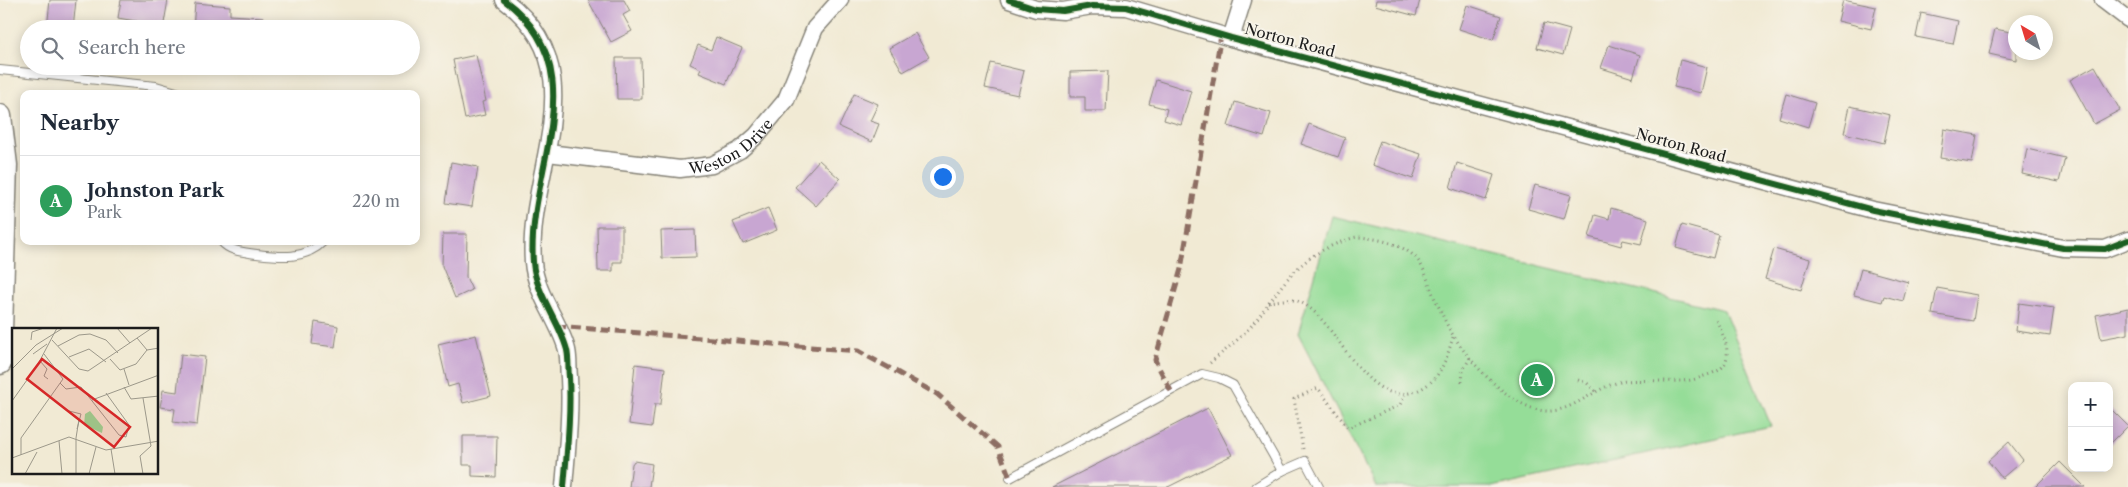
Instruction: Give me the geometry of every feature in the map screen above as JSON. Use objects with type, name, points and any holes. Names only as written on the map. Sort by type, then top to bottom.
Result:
[{"type":"street","points":[[504,0],[520,12],[547,52],[553,81],[548,153],[535,214],[533,264],[547,308],[567,351],[570,404],[564,487]]},
{"type":"street","name":"Weston Drive","points":[[548,153],[680,169],[712,165],[740,150],[756,136],[786,100],[815,28],[840,0]]},
{"type":"street","points":[[1009,0],[1036,9],[1063,11],[1092,6],[1126,7],[1231,38],[1243,0]]},
{"type":"street","points":[[2103,0],[2128,19]]},
{"type":"street","name":"Norton Road","points":[[1231,38],[1873,210],[2063,248],[2105,249],[2128,240]]},
{"type":"street","points":[[0,116],[6,165],[0,363]]},
{"type":"lane","points":[[0,70],[20,72]]},
{"type":"lane","points":[[49,75],[156,86],[170,90]]},
{"type":"lane","points":[[224,245],[238,251],[282,258],[302,254],[320,245]]},
{"type":"lane","points":[[1010,478],[1202,374],[1219,378],[1234,385],[1282,471]]},
{"type":"lane","points":[[1256,487],[1270,484],[1282,471],[1305,462],[1319,487]]},
{"type":"path","points":[[1202,374],[1206,367],[1252,325],[1280,285],[1302,263],[1330,246],[1357,237],[1384,241],[1402,247],[1416,258],[1426,273],[1454,337],[1470,358],[1511,397],[1532,409],[1551,411],[1572,405],[1619,382],[1673,380],[1691,382],[1720,369],[1727,356],[1725,338],[1715,318]]},
{"type":"path","points":[[1268,302],[1290,300],[1302,302],[1316,312],[1359,369],[1388,392],[1405,395],[1422,390],[1436,378],[1446,363],[1454,337]]},
{"type":"path","points":[[1462,382],[1463,370],[1470,358]]},
{"type":"path","points":[[1578,380],[1587,383],[1596,392]]},
{"type":"path","points":[[1305,462],[1294,399],[1318,388],[1348,428],[1400,405],[1405,395]]},
{"type":"green space","points":[[1332,216],[1724,310],[1771,426],[1491,487],[1376,487],[1298,334]]},
{"type":"building","points":[[50,0],[76,0],[74,20],[48,20]]},
{"type":"building","points":[[121,0],[168,0],[165,20],[130,20],[118,18]]},
{"type":"building","points":[[588,0],[624,0],[630,11],[623,15],[632,31],[611,42]]},
{"type":"building","points":[[1376,0],[1420,0],[1416,16],[1375,5]]},
{"type":"building","points":[[1843,0],[1876,7],[1871,29],[1838,21]]},
{"type":"building","points":[[195,3],[230,6],[230,15],[263,17],[263,20],[194,20]]},
{"type":"building","points":[[1467,5],[1501,16],[1493,40],[1459,29]]},
{"type":"building","points":[[1921,13],[1958,21],[1953,44],[1916,37]]},
{"type":"building","points":[[1544,23],[1570,30],[1563,55],[1537,48]]},
{"type":"building","points":[[1995,29],[2008,31],[2008,58],[1989,54]]},
{"type":"building","points":[[915,33],[929,57],[903,72],[889,48]]},
{"type":"building","points":[[716,37],[742,48],[726,84],[699,73],[701,69],[690,64],[698,45],[711,50]]},
{"type":"building","points":[[1609,45],[1640,55],[1633,78],[1601,68]]},
{"type":"building","points":[[476,55],[486,101],[482,102],[485,115],[465,119],[453,60]]},
{"type":"building","points":[[616,58],[641,58],[642,99],[617,99]]},
{"type":"building","points":[[1680,60],[1707,67],[1701,93],[1674,87]]},
{"type":"building","points":[[991,63],[1024,71],[1018,95],[985,88]]},
{"type":"building","points":[[2095,66],[2120,110],[2094,124],[2070,80]]},
{"type":"building","points":[[1108,71],[1106,111],[1085,111],[1085,97],[1070,97],[1070,72]]},
{"type":"building","points":[[1156,80],[1191,91],[1181,125],[1164,120],[1167,109],[1149,104]]},
{"type":"building","points":[[854,94],[878,104],[870,121],[879,124],[872,142],[839,127]]},
{"type":"building","points":[[1786,94],[1815,103],[1808,127],[1779,118]]},
{"type":"building","points":[[1235,102],[1271,113],[1264,137],[1228,126]]},
{"type":"building","points":[[1850,106],[1890,115],[1884,143],[1844,133]]},
{"type":"building","points":[[1309,124],[1345,138],[1338,157],[1301,144]]},
{"type":"building","points":[[1944,129],[1977,135],[1972,163],[1940,158]]},
{"type":"building","points":[[1380,141],[1421,154],[1413,179],[1372,165]]},
{"type":"building","points":[[2027,149],[2065,158],[2059,182],[2022,174]]},
{"type":"building","points":[[819,160],[840,179],[816,206],[795,187]]},
{"type":"building","points":[[451,162],[478,167],[472,207],[445,203]]},
{"type":"building","points":[[1457,163],[1494,175],[1486,200],[1450,188]]},
{"type":"building","points":[[1535,185],[1571,195],[1564,219],[1528,209]]},
{"type":"building","points":[[768,208],[777,230],[743,244],[733,222]]},
{"type":"building","points":[[1611,208],[1648,219],[1641,244],[1623,240],[1621,246],[1589,237],[1595,215],[1609,219]]},
{"type":"building","points":[[1682,225],[1719,235],[1713,258],[1676,248]]},
{"type":"building","points":[[597,226],[622,226],[622,262],[613,262],[613,271],[598,271]]},
{"type":"building","points":[[695,230],[696,257],[662,258],[661,231]]},
{"type":"building","points":[[443,234],[467,234],[466,277],[472,290],[455,298],[442,266]]},
{"type":"building","points":[[1774,249],[1810,259],[1801,290],[1765,279]]},
{"type":"building","points":[[1861,269],[1908,282],[1903,301],[1884,296],[1882,302],[1854,295]]},
{"type":"building","points":[[1937,288],[1977,295],[1973,321],[1932,314]]},
{"type":"building","points":[[2019,303],[2054,308],[2050,336],[2016,331]]},
{"type":"building","points":[[2128,308],[2128,334],[2101,339],[2096,315]]},
{"type":"building","points":[[315,322],[338,326],[335,347],[312,344]]},
{"type":"building","points":[[476,335],[491,396],[463,403],[458,384],[448,387],[438,344]]},
{"type":"building","points":[[181,354],[205,357],[197,425],[173,422],[175,409],[160,407],[163,390],[177,392]]},
{"type":"building","points":[[635,364],[665,368],[661,404],[655,404],[652,427],[629,424]]},
{"type":"building","points":[[1208,408],[1232,455],[1168,487],[1052,487]]},
{"type":"building","points":[[2113,411],[2128,426],[2113,441]]},
{"type":"building","points":[[463,436],[497,436],[496,477],[472,476],[472,465],[463,465]]},
{"type":"building","points":[[2009,442],[2023,460],[2002,478],[1988,461]]},
{"type":"building","points":[[634,461],[652,464],[649,487],[629,487]]},
{"type":"building","points":[[2060,462],[2085,487],[2035,487]]},
{"type":"marked path","points":[[1171,391],[1155,360],[1181,269],[1221,35]]},
{"type":"marked path","points":[[556,326],[858,351],[937,394],[998,447],[1010,478]]},
{"type":"cycle path","points":[[504,0],[532,28],[548,58],[553,89],[552,123],[534,227],[533,262],[538,285],[564,339],[568,353],[569,405],[564,487]]},
{"type":"cycle path","points":[[1009,0],[1036,9],[1063,11],[1092,6],[1126,7],[1231,38],[1873,210],[2063,248],[2105,249],[2128,240]]},
{"type":"place","name":"Johnston Park","points":[[1537,380]]}]
